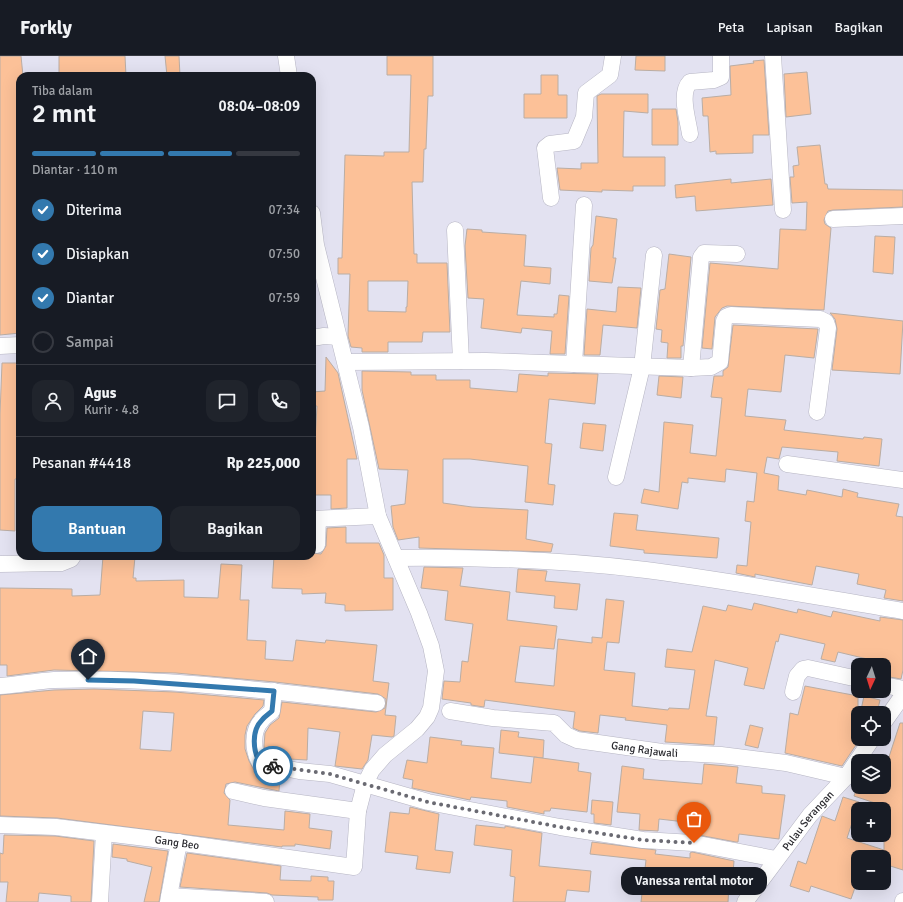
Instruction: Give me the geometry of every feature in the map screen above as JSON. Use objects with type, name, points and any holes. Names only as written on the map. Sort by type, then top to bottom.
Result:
[{"type":"street","points":[[286,56],[288,72]]},
{"type":"street","points":[[551,198],[545,148],[550,144],[574,141],[584,117],[586,93],[610,75],[613,68],[613,56]]},
{"type":"street","points":[[690,134],[685,90],[690,82],[714,80],[721,77],[721,56]]},
{"type":"street","points":[[773,56],[783,210]]},
{"type":"street","points":[[574,364],[584,205]]},
{"type":"street","points":[[834,219],[903,216]]},
{"type":"street","points":[[455,230],[461,361]]},
{"type":"street","points":[[233,791],[264,798],[358,811],[365,784],[372,770],[385,755],[423,723],[431,708],[434,690],[436,672],[431,646],[378,516],[361,427],[346,362],[316,253]]},
{"type":"street","points":[[691,368],[701,257],[704,253],[737,254]]},
{"type":"street","points":[[616,477],[642,367],[654,255]]},
{"type":"street","points":[[346,362],[461,361],[642,367],[711,367],[720,362],[724,321],[726,317],[731,315],[820,319],[826,322],[828,328],[817,412]]},
{"type":"street","points":[[316,337],[324,336],[338,337]]},
{"type":"street","points":[[0,346],[16,345]]},
{"type":"street","points":[[787,464],[903,480]]},
{"type":"street","points":[[316,519],[378,516]]},
{"type":"street","points":[[316,532],[317,545]]},
{"type":"street","points":[[396,558],[456,557],[602,565],[647,570],[903,611]]},
{"type":"street","points":[[0,564],[61,563],[71,560]]},
{"type":"street","points":[[793,692],[798,676],[803,669],[808,668],[851,677]]},
{"type":"street","points":[[0,686],[53,680],[97,680],[227,687],[377,703]]},
{"type":"street","points":[[891,686],[903,689]]},
{"type":"street","points":[[274,691],[272,711],[261,720],[255,734],[254,748],[260,763],[299,772],[330,774],[428,802],[560,827],[643,840],[694,843],[776,859]]},
{"type":"street","points":[[891,712],[903,695]]},
{"type":"street","name":"Gang Rajawali","points":[[450,711],[493,718],[554,723],[566,735],[577,740],[662,752],[721,755],[786,763],[846,776]]},
{"type":"street","name":"Pulau Serangan","points":[[745,902],[810,815],[846,776],[867,746]]},
{"type":"street","name":"Gang Beo","points":[[0,825],[56,827],[179,842],[354,867],[358,811]]},
{"type":"street","points":[[100,902],[104,833]]},
{"type":"street","points":[[179,842],[169,899],[266,902]]},
{"type":"building","points":[[0,56],[21,56],[23,72],[16,72],[16,333],[0,335]]},
{"type":"building","points":[[59,56],[125,56],[126,72],[59,72]]},
{"type":"building","points":[[165,56],[179,56],[180,72],[167,72]]},
{"type":"building","points":[[387,56],[433,56],[433,96],[428,96],[423,182],[412,182],[414,254],[417,254],[417,263],[447,263],[450,332],[423,332],[422,342],[388,342],[388,352],[362,352],[362,348],[351,347],[348,336],[350,274],[338,274],[338,258],[342,258],[345,155],[384,156],[384,152],[409,152],[411,75],[387,75]],"holes":[[[368,281],[408,281],[406,312],[368,311]]]},
{"type":"building","points":[[636,56],[665,56],[665,71],[635,70]]},
{"type":"building","points":[[764,60],[769,135],[753,135],[753,153],[716,154],[716,151],[710,152],[708,116],[703,116],[702,98],[731,95],[730,66],[754,63],[753,61]]},
{"type":"building","points":[[807,72],[811,114],[786,117],[784,74]]},
{"type":"building","points":[[541,75],[558,75],[558,95],[567,95],[567,118],[524,118],[524,94],[541,94]]},
{"type":"building","points":[[601,94],[648,94],[648,113],[624,111],[623,157],[665,157],[665,186],[633,186],[633,191],[602,190],[602,192],[560,190],[557,168],[581,169],[581,163],[598,163],[597,96]]},
{"type":"building","points":[[652,109],[676,109],[678,122],[678,145],[652,145]]},
{"type":"building","points":[[820,145],[825,184],[827,184],[828,189],[903,190],[903,207],[828,211],[824,220],[825,224],[831,228],[824,310],[727,306],[722,308],[715,317],[712,349],[702,348],[710,263],[778,269],[780,229],[806,230],[807,202],[792,203],[790,177],[794,177],[793,166],[799,165],[797,147]]},
{"type":"building","points":[[731,179],[731,183],[771,179],[773,205],[696,211],[695,196],[676,198],[675,185]]},
{"type":"building","points":[[596,216],[617,219],[613,258],[616,258],[612,283],[589,281],[591,248],[593,245]]},
{"type":"building","points":[[467,229],[482,230],[482,232],[526,235],[524,266],[551,268],[550,284],[521,281],[517,315],[554,317],[554,314],[557,314],[559,295],[569,296],[565,354],[550,354],[552,331],[522,328],[521,333],[481,328],[484,299],[468,298],[465,246]]},
{"type":"building","points":[[875,236],[895,237],[893,274],[873,272]]},
{"type":"building","points":[[669,254],[691,257],[681,358],[667,358],[668,343],[661,342],[662,330],[656,329],[660,290],[665,289]]},
{"type":"building","points":[[618,287],[641,288],[637,328],[603,325],[600,355],[584,355],[587,309],[616,312]]},
{"type":"building","points":[[830,313],[903,321],[900,374],[832,370],[837,329],[835,319]]},
{"type":"building","points":[[733,325],[818,329],[814,358],[785,355],[781,392],[748,389],[745,416],[786,420],[784,430],[863,439],[864,437],[882,439],[879,466],[837,461],[838,452],[782,447],[779,459],[767,457],[764,473],[779,476],[778,490],[806,495],[807,490],[842,497],[843,489],[858,493],[857,497],[899,504],[896,516],[903,517],[903,601],[884,598],[886,590],[857,584],[859,574],[816,566],[812,585],[755,574],[755,577],[736,573],[737,565],[747,566],[751,522],[745,521],[747,501],[754,502],[757,473],[726,469],[725,482],[688,478],[688,483],[682,482],[678,509],[641,503],[644,489],[659,492],[664,422],[693,425],[690,453],[716,456],[722,398],[711,397],[714,376],[723,376],[723,371],[728,367]]},
{"type":"building","points":[[326,357],[338,373],[357,459],[347,459],[347,508],[331,509],[331,495],[316,495],[316,392],[325,391]]},
{"type":"building","points":[[2,363],[16,363],[15,531],[0,530],[0,414]]},
{"type":"building","points":[[362,371],[411,372],[411,375],[436,375],[436,380],[470,380],[470,388],[517,392],[519,374],[548,376],[548,373],[598,374],[595,404],[549,399],[545,443],[552,444],[548,484],[555,485],[553,505],[525,502],[528,466],[470,459],[443,459],[443,503],[472,507],[528,510],[526,539],[553,544],[551,552],[419,548],[419,537],[398,540],[393,527],[391,506],[405,504],[408,470],[379,469],[362,390]]},
{"type":"building","points":[[659,376],[683,377],[681,398],[657,395]]},
{"type":"building","points":[[583,423],[606,425],[603,451],[580,448]]},
{"type":"building","points":[[614,513],[638,515],[636,530],[719,538],[717,558],[644,553],[644,550],[610,546]]},
{"type":"building","points":[[346,527],[346,543],[379,543],[384,555],[384,578],[393,578],[393,610],[345,611],[345,605],[325,603],[326,593],[302,594],[302,589],[272,588],[274,560],[316,560],[316,553],[321,554],[326,546],[327,528]]},
{"type":"building","points":[[103,560],[135,560],[133,578],[136,578],[136,581],[184,580],[184,597],[218,598],[221,564],[242,565],[240,600],[249,600],[247,640],[266,641],[265,659],[293,661],[296,640],[325,643],[326,640],[377,645],[373,681],[389,683],[385,715],[396,716],[394,736],[372,735],[368,760],[362,769],[335,766],[340,732],[308,728],[307,760],[266,755],[264,746],[265,733],[270,725],[279,718],[282,702],[376,712],[385,708],[386,699],[378,694],[275,682],[176,673],[54,670],[7,676],[7,665],[0,665],[0,588],[72,589],[72,596],[100,595]]},
{"type":"building","points":[[424,567],[463,568],[460,586],[510,592],[507,620],[557,626],[554,649],[520,646],[515,682],[554,686],[558,639],[592,643],[592,637],[602,638],[606,599],[624,601],[619,643],[607,642],[604,670],[635,673],[632,706],[668,710],[669,708],[689,709],[695,670],[665,667],[667,649],[692,652],[703,606],[726,611],[728,605],[752,610],[754,603],[797,613],[798,609],[831,617],[833,611],[880,621],[880,617],[903,620],[903,670],[901,679],[891,677],[891,658],[863,658],[838,652],[835,662],[821,659],[825,644],[780,634],[778,642],[776,641],[764,689],[744,685],[748,668],[715,660],[706,716],[717,717],[714,745],[665,742],[667,725],[625,720],[626,718],[600,715],[598,733],[580,731],[573,728],[575,712],[485,700],[484,707],[471,705],[471,703],[442,699],[444,681],[460,682],[462,661],[468,662],[473,624],[445,620],[448,591],[421,588]]},
{"type":"building","points":[[518,569],[547,571],[545,581],[580,584],[577,610],[554,608],[555,596],[516,592]]},
{"type":"building","points":[[805,686],[851,695],[851,698],[858,698],[858,706],[851,706],[851,746],[855,746],[842,766],[785,753],[790,713],[798,715]]},
{"type":"building","points":[[94,689],[175,692],[264,700],[263,706],[255,714],[247,726],[245,735],[245,749],[254,770],[280,777],[279,791],[235,782],[226,784],[224,793],[230,800],[228,825],[284,830],[285,811],[310,814],[309,828],[332,831],[330,849],[295,844],[295,846],[282,847],[57,818],[0,816],[0,695],[54,690]],"holes":[[[143,711],[174,713],[171,751],[140,749]]]},
{"type":"building","points":[[864,698],[880,700],[879,706],[862,706]]},
{"type":"building","points":[[900,723],[903,723],[903,870],[891,866],[891,850],[884,850],[884,842],[891,842],[891,802],[872,802],[854,796],[855,794],[891,794],[890,754]]},
{"type":"building","points":[[750,725],[763,728],[758,748],[745,745]]},
{"type":"building","points":[[501,730],[519,732],[518,737],[544,740],[543,758],[499,753]]},
{"type":"building","points":[[430,737],[462,741],[461,745],[494,748],[491,778],[531,783],[534,757],[579,763],[578,771],[591,773],[587,812],[551,808],[550,811],[544,811],[544,814],[507,807],[507,801],[471,797],[470,800],[412,788],[413,780],[403,778],[407,760],[427,763]]},
{"type":"building","points":[[704,764],[738,767],[736,783],[762,786],[762,793],[785,795],[779,839],[739,834],[738,842],[736,842],[693,834],[694,823],[659,819],[658,831],[639,830],[640,814],[617,812],[622,766],[644,769],[643,779],[702,784]]},
{"type":"building","points":[[843,797],[859,802],[851,802],[851,826],[847,838],[851,839],[851,842],[859,842],[884,850],[851,850],[851,890],[854,890],[851,899],[811,886],[809,892],[790,886],[798,861],[806,864],[822,816],[835,821]]},
{"type":"building","points":[[592,800],[613,802],[611,825],[594,823],[594,814],[591,814]]},
{"type":"building","points":[[410,807],[439,814],[435,850],[453,852],[450,873],[416,869],[418,856],[385,852],[390,812],[409,814]]},
{"type":"building","points":[[476,825],[505,828],[505,826],[542,833],[539,866],[591,871],[589,892],[567,890],[565,902],[513,902],[515,877],[510,876],[512,850],[474,845]]},
{"type":"building","points":[[4,835],[55,836],[94,841],[91,902],[71,902],[71,896],[39,893],[38,902],[6,902],[8,882],[0,882],[0,853],[3,854]]},
{"type":"building","points":[[592,842],[656,850],[655,854],[690,858],[690,853],[692,852],[734,861],[732,885],[729,885],[728,902],[641,902],[646,860],[590,854]]},
{"type":"building","points":[[113,844],[168,851],[159,902],[144,902],[152,867],[127,861],[127,859],[112,857]]},
{"type":"building","points":[[187,853],[281,866],[280,880],[311,881],[311,876],[328,877],[328,881],[334,881],[333,900],[318,900],[318,897],[272,895],[267,893],[180,887]]},
{"type":"way so far","points":[[273,766],[299,772],[330,774],[359,781],[379,789],[428,802],[560,827],[656,842],[694,843]]},
{"type":"place","name":"Vanessa rental motor","points":[[694,843]]},
{"type":"route","points":[[88,680],[134,681],[274,691],[272,711],[261,720],[255,734],[254,748],[256,757],[260,763],[273,766]]}]
